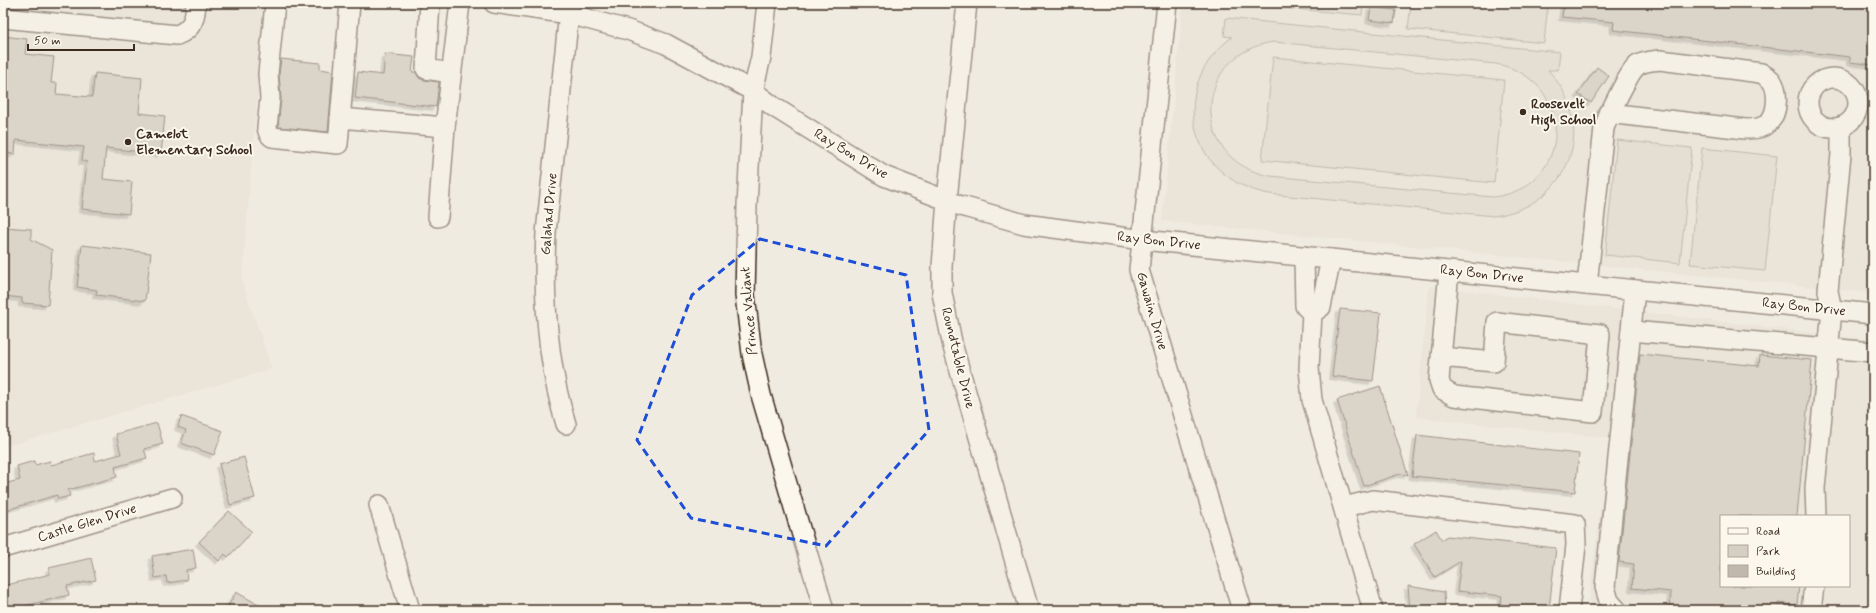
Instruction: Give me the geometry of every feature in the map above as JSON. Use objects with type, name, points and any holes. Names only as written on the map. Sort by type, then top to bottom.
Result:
[{"type":"street","points":[[3,18],[177,35],[189,29],[194,21],[196,3]]},
{"type":"street","points":[[275,3],[268,74],[270,98],[267,128],[269,134],[272,137],[338,144],[350,3]]},
{"type":"street","points":[[430,3],[426,68],[451,73]]},
{"type":"street","points":[[438,217],[445,127],[460,3]]},
{"type":"street","name":"Ray Bon Drive","points":[[494,3],[569,8],[666,44],[753,91],[774,108],[884,176],[947,200],[1024,224],[1143,240],[1873,314]]},
{"type":"street","name":"Prince Valiant","points":[[767,3],[760,57],[753,91],[745,295],[752,354],[762,395],[824,610]]},
{"type":"street","name":"Roundtable Drive","points":[[967,3],[947,200],[942,267],[942,293],[946,318],[1029,610]]},
{"type":"street","name":"Gawain Drive","points":[[1167,3],[1139,270],[1242,610]]},
{"type":"street","name":"Galahad Drive","points":[[566,424],[558,400],[550,358],[544,269],[546,233],[569,8]]},
{"type":"street","points":[[1588,285],[1604,128],[1608,113],[1637,66],[1645,62],[1660,60],[1760,73],[1771,80],[1776,91],[1776,106],[1770,122],[1758,129],[1745,129],[1608,113]]},
{"type":"street","points":[[340,118],[445,127]]},
{"type":"street","points":[[1816,515],[1815,488],[1832,310],[1828,292],[1841,154],[1840,127]]},
{"type":"street","points":[[1304,256],[1305,306],[1312,313],[1309,368],[1312,400],[1374,610]]},
{"type":"street","points":[[1312,313],[1321,307],[1331,259]]},
{"type":"street","points":[[1441,357],[1494,362],[1498,322],[1600,334],[1593,412],[1454,396],[1442,389],[1439,380],[1441,357],[1449,271]]},
{"type":"street","points":[[1617,610],[1609,601],[1605,586],[1635,290]]},
{"type":"street","points":[[1631,331],[1873,352]]},
{"type":"street","name":"Castle Glen Drive","points":[[3,548],[172,498]]},
{"type":"street","points":[[1344,506],[1373,500],[1575,524],[1576,545],[1569,610]]},
{"type":"street","points":[[380,505],[410,610]]},
{"type":"street","points":[[1811,610],[1814,587]]},
{"type":"highlighted area","points":[[760,239],[906,275],[929,430],[826,546],[691,518],[637,440],[692,295]]},
{"type":"shaded area","name":"Camelot Elementary School","points":[[3,3],[265,3],[242,281],[272,369],[3,447]]},
{"type":"shaded area","name":"Roosevelt High School","points":[[1183,3],[1873,3],[1873,293],[1162,221]]},
{"type":"shaded area","points":[[1429,286],[1873,340],[1873,610],[1588,610],[1609,438],[1416,417]]},
{"type":"green space","points":[[1226,3],[1363,3],[1362,15]]},
{"type":"green space","points":[[1411,3],[1548,3],[1544,43],[1408,29]]},
{"type":"green space","points":[[1226,18],[1560,52],[1558,70],[1548,70],[1564,92],[1572,115],[1574,138],[1569,160],[1558,180],[1541,197],[1520,209],[1494,216],[1269,194],[1241,185],[1220,170],[1204,151],[1195,129],[1193,105],[1199,81],[1211,57],[1232,37],[1224,36]],"holes":[[[1274,42],[1496,64],[1522,74],[1541,90],[1552,110],[1555,133],[1551,155],[1539,175],[1520,189],[1493,197],[1270,176],[1244,166],[1225,150],[1214,130],[1211,108],[1215,85],[1227,65],[1247,50]]]},
{"type":"green space","points":[[1273,57],[1504,80],[1494,183],[1262,160]]},
{"type":"green space","points":[[1617,140],[1692,148],[1680,263],[1605,255]]},
{"type":"green space","points":[[1702,148],[1777,156],[1765,271],[1690,264]]},
{"type":"building","points":[[1564,3],[1873,3],[1873,65],[1850,62],[1850,57],[1613,30],[1614,22],[1562,17]]},
{"type":"building","points":[[1371,7],[1396,10],[1394,23],[1369,20]]},
{"type":"building","points":[[3,36],[27,39],[25,54],[54,57],[51,83],[57,83],[56,94],[92,97],[95,73],[142,78],[139,113],[165,116],[161,154],[106,148],[103,179],[132,182],[129,214],[82,209],[87,162],[82,161],[84,147],[16,140],[15,154],[3,153]]},
{"type":"building","points":[[385,54],[414,57],[412,72],[416,72],[419,78],[424,80],[439,82],[436,107],[355,98],[358,72],[383,75]]},
{"type":"building","points":[[281,59],[320,63],[320,69],[333,71],[328,132],[278,127],[281,99],[279,74]]},
{"type":"building","points":[[1597,67],[1609,76],[1591,103],[1578,94]]},
{"type":"building","points":[[3,227],[31,229],[31,239],[52,250],[48,305],[22,303],[22,298],[3,296]]},
{"type":"building","points":[[82,245],[151,253],[145,301],[96,295],[97,290],[77,287]]},
{"type":"building","points":[[1340,309],[1381,313],[1373,381],[1332,376]]},
{"type":"building","points":[[1640,354],[1759,366],[1760,355],[1812,360],[1797,515],[1720,515],[1720,587],[1799,587],[1797,605],[1778,603],[1777,610],[1670,610],[1671,592],[1632,588],[1634,564],[1619,562]]},
{"type":"building","points":[[1380,386],[1408,475],[1400,474],[1364,486],[1337,400]]},
{"type":"building","points":[[181,416],[223,431],[214,455],[181,443],[186,430],[178,427]]},
{"type":"building","points":[[157,423],[163,444],[144,449],[147,458],[115,467],[117,477],[68,490],[70,496],[58,499],[57,495],[3,511],[3,484],[20,480],[17,466],[34,461],[35,465],[50,461],[51,465],[94,453],[95,461],[121,454],[116,434]]},
{"type":"building","points":[[1417,435],[1579,454],[1575,492],[1412,476]]},
{"type":"building","points":[[244,457],[255,498],[230,505],[219,464]]},
{"type":"building","points":[[229,511],[252,532],[228,557],[225,554],[219,561],[199,542]]},
{"type":"building","points":[[1436,530],[1442,540],[1447,536],[1556,548],[1549,610],[1500,610],[1502,596],[1457,591],[1461,561],[1435,577],[1414,544]]},
{"type":"building","points":[[193,549],[196,568],[186,570],[187,580],[167,583],[166,576],[155,578],[152,556]]},
{"type":"building","points":[[91,558],[96,580],[67,586],[69,595],[8,610],[3,586],[50,574],[49,568]]},
{"type":"building","points":[[1408,586],[1444,592],[1445,610],[1410,610]]},
{"type":"building","points":[[236,592],[268,610],[226,610]]},
{"type":"place","name":"Roosevelt High School","points":[[1523,112]]},
{"type":"place","name":"Camelot Elementary School","points":[[128,142]]}]
